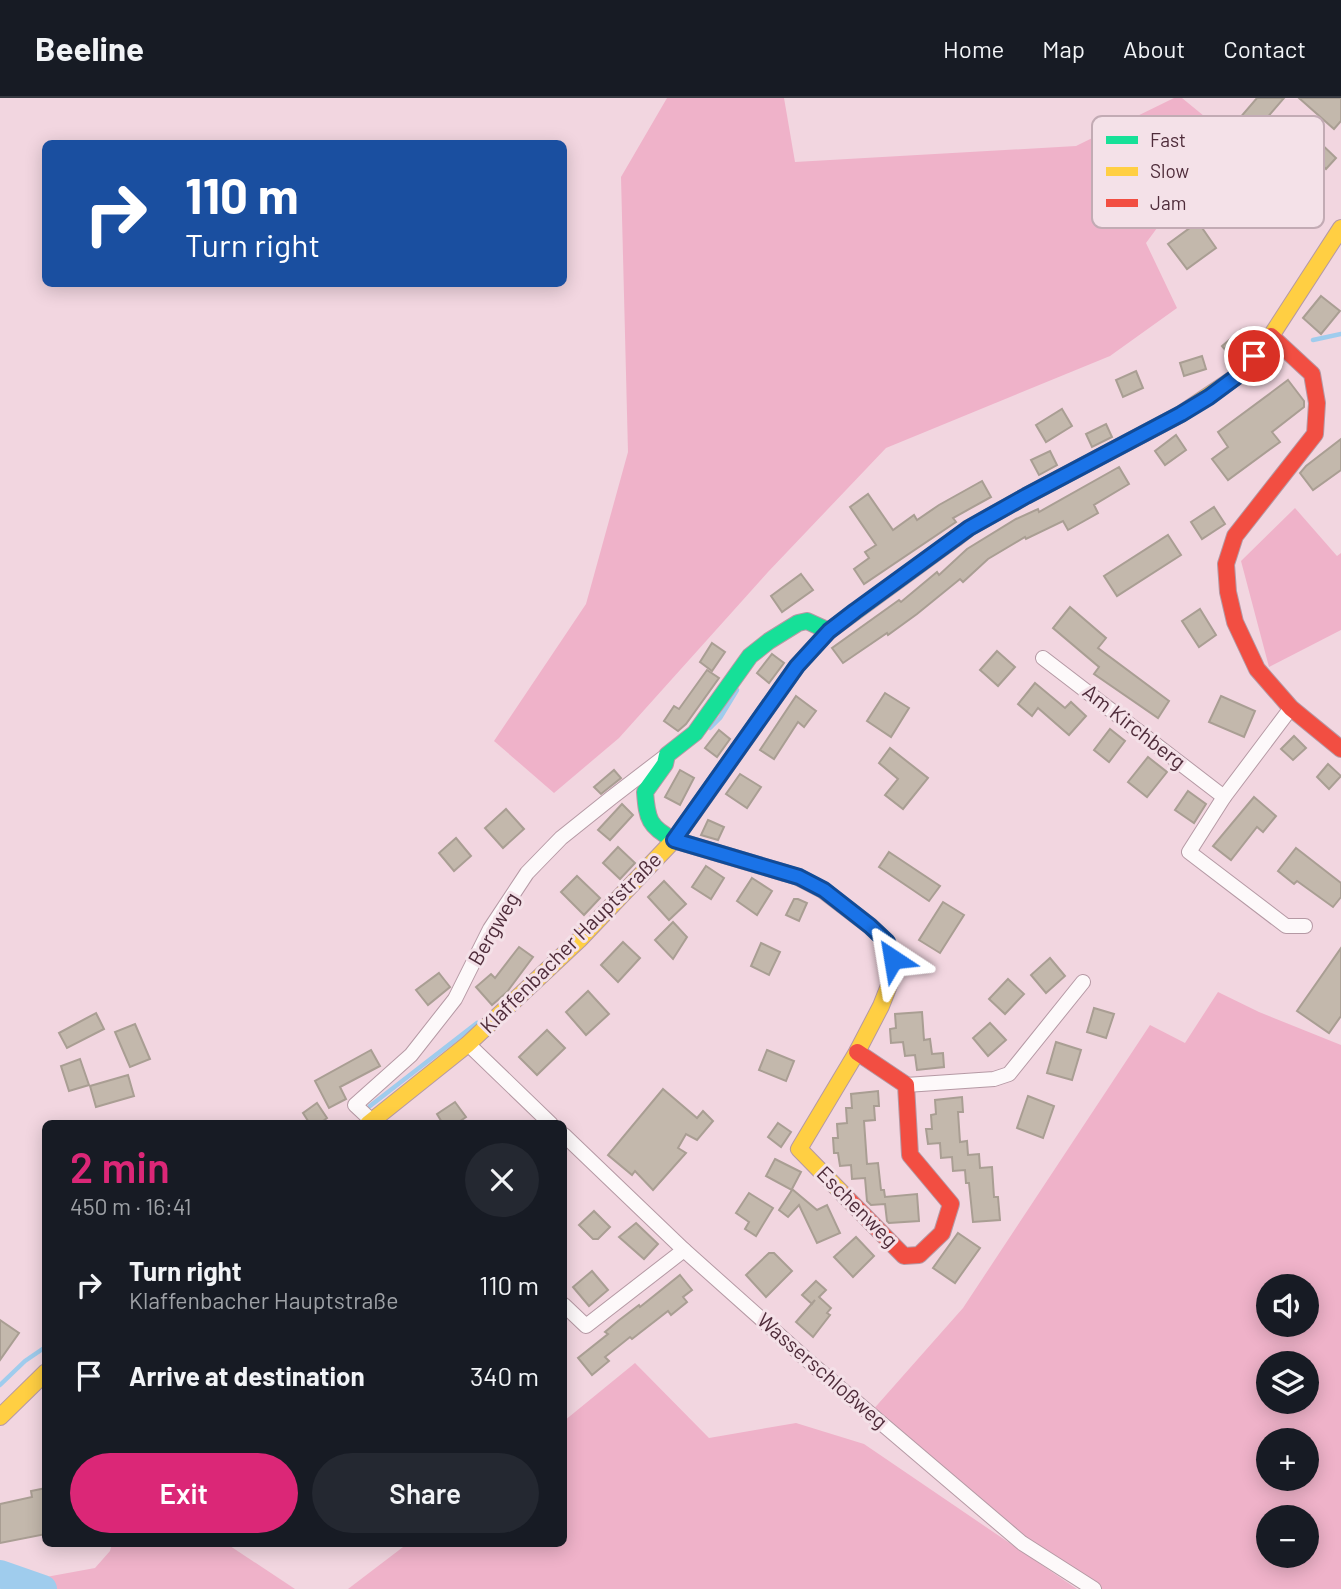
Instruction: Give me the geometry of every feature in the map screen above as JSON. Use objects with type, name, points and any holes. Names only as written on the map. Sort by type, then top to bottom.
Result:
[{"type":"street","name":"Klaffenbacher Hauptstraße","points":[[373,1120],[468,1044],[579,940],[667,836],[797,666],[829,631],[969,528],[1181,414],[1236,377],[1271,336],[1341,228]]},
{"type":"street","points":[[1271,336],[1312,374],[1317,403],[1315,434],[1236,536],[1226,564],[1228,592],[1235,622],[1256,669],[1291,708],[1341,749]]},
{"type":"street","name":"Bergweg","points":[[368,1120],[355,1105],[411,1055],[455,999],[490,929],[527,873],[561,838],[695,733],[750,656],[798,623],[807,621],[829,631]]},
{"type":"street","name":"Am Kirchberg","points":[[1043,658],[1224,797]]},
{"type":"street","points":[[1291,708],[1224,797],[1189,852],[1286,926],[1305,926]]},
{"type":"street","name":"Bergweg","points":[[667,755],[665,764],[645,792],[647,817],[667,836]]},
{"type":"street","name":"Eschenweg","points":[[667,836],[799,877],[824,890],[887,942],[893,959],[892,978],[881,1006],[858,1052],[799,1149],[904,1255],[919,1255],[942,1233],[951,1204],[911,1155],[906,1085]]},
{"type":"street","points":[[858,1052],[906,1085],[994,1079],[1009,1074],[1083,982]]},
{"type":"street","points":[[468,1044],[547,1120]]},
{"type":"street","name":"Wasserschloßweg","points":[[567,1138],[684,1250],[806,1359],[1023,1543],[1094,1589]]},
{"type":"street","points":[[567,1308],[586,1325],[684,1250]]},
{"type":"street","points":[[0,1417],[42,1376]]},
{"type":"shaded area","points":[[667,98],[784,98],[795,162],[1076,146],[1092,138],[1092,228],[1157,228],[1146,243],[1177,308],[1110,356],[886,448],[768,572],[619,738],[554,793],[494,741],[586,604],[628,452],[621,177]]},
{"type":"shaded area","points":[[1174,98],[1182,98],[1204,116],[1137,116]]},
{"type":"shaded area","points":[[1295,508],[1337,556],[1341,553],[1341,630],[1269,667],[1241,561]]},
{"type":"shaded area","points":[[1218,992],[1259,1012],[1341,1045],[1341,1589],[1097,1589],[986,1512],[871,1412],[963,1308],[1150,1025],[1185,1043]]},
{"type":"shaded area","points":[[635,1363],[709,1438],[796,1423],[864,1444],[1077,1589],[348,1589],[403,1547],[567,1547],[567,1419]]},
{"type":"shaded area","points":[[111,1547],[232,1547],[295,1589],[13,1589],[19,1571],[46,1577],[95,1568]]},
{"type":"building","points":[[1257,98],[1284,98],[1269,116],[1241,116]]},
{"type":"building","points":[[1299,98],[1341,98],[1341,121],[1334,129],[1324,120],[1324,116],[1319,116]]},
{"type":"building","points":[[1324,147],[1336,158],[1326,169],[1324,167]]},
{"type":"building","points":[[1190,228],[1202,228],[1216,248],[1187,269],[1168,244]]},
{"type":"building","points":[[1321,296],[1340,311],[1321,334],[1303,318]]},
{"type":"building","points":[[1241,330],[1251,341],[1232,358],[1222,346]]},
{"type":"building","points":[[1202,356],[1206,369],[1184,376],[1180,363]]},
{"type":"building","points":[[1136,371],[1143,388],[1123,397],[1116,380]]},
{"type":"building","points":[[1288,380],[1304,401],[1304,407],[1272,432],[1280,442],[1228,480],[1212,459],[1228,447],[1218,432]]},
{"type":"building","points":[[1062,409],[1072,426],[1046,442],[1036,425]]},
{"type":"building","points":[[1106,424],[1112,437],[1092,447],[1086,434]]},
{"type":"building","points":[[1176,435],[1186,450],[1165,465],[1155,451]]},
{"type":"building","points":[[1341,439],[1341,470],[1313,490],[1300,473]]},
{"type":"building","points":[[1050,451],[1057,465],[1039,475],[1031,460]]},
{"type":"building","points":[[1119,467],[1129,484],[1094,505],[1098,513],[1068,530],[1063,521],[1026,539],[1025,537],[988,559],[963,582],[960,579],[888,635],[887,633],[843,663],[832,648],[899,600],[901,602],[937,572],[939,575],[967,549],[1016,519],[1038,509],[1039,512]]},
{"type":"building","points":[[982,481],[991,497],[953,518],[956,522],[864,584],[854,569],[869,558],[865,552],[876,545],[850,507],[868,494],[893,530],[914,515],[917,520]]},
{"type":"building","points":[[1214,507],[1225,524],[1202,539],[1191,522]]},
{"type":"building","points":[[1168,535],[1181,555],[1117,596],[1104,576]]},
{"type":"building","points":[[801,574],[813,590],[782,612],[771,596]]},
{"type":"building","points":[[1070,607],[1106,638],[1098,648],[1169,701],[1158,718],[1094,674],[1099,667],[1053,628]]},
{"type":"building","points":[[1200,609],[1216,635],[1199,647],[1182,621]]},
{"type":"building","points":[[712,643],[725,652],[712,671],[700,662]]},
{"type":"building","points":[[997,651],[1015,667],[998,686],[980,670]]},
{"type":"building","points":[[772,654],[784,663],[769,683],[757,673]]},
{"type":"building","points":[[707,670],[719,678],[678,731],[664,721],[674,706],[679,709]]},
{"type":"building","points":[[1035,683],[1065,708],[1071,702],[1086,716],[1069,735],[1038,708],[1032,716],[1018,704]]},
{"type":"building","points":[[885,693],[909,708],[891,737],[867,721]]},
{"type":"building","points":[[796,696],[816,711],[804,727],[798,722],[774,759],[760,750]]},
{"type":"building","points":[[1221,696],[1255,711],[1244,737],[1209,722]]},
{"type":"building","points":[[1110,729],[1125,741],[1109,762],[1094,750]]},
{"type":"building","points":[[719,730],[730,739],[717,757],[705,748]]},
{"type":"building","points":[[1294,736],[1306,748],[1293,760],[1281,749]]},
{"type":"building","points":[[890,748],[928,778],[903,809],[885,795],[898,779],[879,763]]},
{"type":"building","points":[[1148,757],[1167,772],[1147,797],[1128,782]]},
{"type":"building","points":[[1328,764],[1341,776],[1329,789],[1317,777]]},
{"type":"building","points":[[614,770],[621,778],[601,794],[594,787]]},
{"type":"building","points":[[680,770],[694,778],[680,805],[665,797]]},
{"type":"building","points":[[740,774],[761,787],[747,808],[726,794]]},
{"type":"building","points":[[1188,791],[1206,804],[1194,823],[1175,810]]},
{"type":"building","points":[[1254,797],[1276,816],[1263,832],[1257,827],[1231,860],[1213,846]]},
{"type":"building","points":[[622,804],[633,815],[610,840],[598,830]]},
{"type":"building","points":[[506,809],[524,829],[503,848],[485,828]]},
{"type":"building","points":[[708,820],[724,827],[718,840],[701,835]]},
{"type":"building","points":[[456,838],[471,856],[454,871],[439,853]]},
{"type":"building","points":[[618,847],[635,863],[620,879],[603,863]]},
{"type":"building","points":[[1296,848],[1341,883],[1341,897],[1333,907],[1297,881],[1294,884],[1278,871]]},
{"type":"building","points":[[889,852],[940,886],[929,901],[879,867]]},
{"type":"building","points":[[706,866],[724,878],[711,899],[692,887]]},
{"type":"building","points":[[577,876],[600,898],[584,915],[561,892]]},
{"type":"building","points":[[752,878],[772,891],[757,915],[737,901]]},
{"type":"building","points":[[664,881],[686,904],[669,920],[648,897]]},
{"type":"building","points":[[794,899],[807,903],[799,921],[786,915]]},
{"type":"building","points":[[943,902],[964,915],[940,953],[919,940]]},
{"type":"building","points":[[673,922],[687,937],[673,959],[655,940]]},
{"type":"building","points":[[623,942],[640,958],[618,982],[601,965]]},
{"type":"building","points":[[761,943],[780,952],[769,975],[751,966]]},
{"type":"building","points":[[519,947],[533,957],[507,992],[492,1005],[476,987],[491,974],[495,978]]},
{"type":"building","points":[[1341,948],[1341,1016],[1329,1033],[1297,1011]]},
{"type":"building","points":[[1050,958],[1065,976],[1046,993],[1031,975]]},
{"type":"building","points":[[439,973],[450,987],[428,1005],[416,990]]},
{"type":"building","points":[[1008,979],[1024,994],[1005,1014],[989,999]]},
{"type":"building","points":[[588,991],[609,1014],[586,1035],[566,1012]]},
{"type":"building","points":[[1094,1008],[1114,1014],[1106,1038],[1087,1032]]},
{"type":"building","points":[[922,1012],[924,1040],[930,1039],[932,1054],[943,1053],[944,1067],[917,1070],[915,1055],[905,1056],[903,1042],[891,1043],[890,1029],[896,1028],[895,1014]]},
{"type":"building","points":[[96,1013],[104,1029],[67,1048],[59,1033]]},
{"type":"building","points":[[990,1023],[1006,1040],[988,1056],[973,1038]]},
{"type":"building","points":[[135,1024],[150,1059],[130,1067],[115,1032]]},
{"type":"building","points":[[547,1030],[565,1048],[537,1075],[519,1057]]},
{"type":"building","points":[[1056,1042],[1081,1050],[1072,1080],[1047,1073]]},
{"type":"building","points":[[371,1050],[380,1066],[340,1087],[346,1099],[329,1108],[315,1081]]},
{"type":"building","points":[[767,1050],[794,1061],[786,1081],[759,1070]]},
{"type":"building","points":[[80,1059],[89,1085],[69,1091],[61,1066]]},
{"type":"building","points":[[128,1075],[134,1096],[96,1107],[90,1086]]},
{"type":"building","points":[[663,1089],[697,1118],[703,1111],[713,1121],[697,1140],[686,1134],[678,1148],[686,1153],[653,1190],[635,1171],[632,1175],[608,1155]]},
{"type":"building","points":[[878,1091],[879,1106],[874,1106],[875,1120],[864,1121],[867,1164],[878,1163],[881,1190],[884,1190],[885,1197],[917,1194],[919,1221],[889,1223],[885,1204],[871,1205],[867,1201],[865,1178],[852,1179],[851,1165],[840,1166],[838,1153],[834,1153],[833,1138],[838,1138],[837,1124],[847,1123],[846,1108],[852,1108],[851,1094]]},
{"type":"building","points":[[1028,1096],[1054,1106],[1043,1138],[1017,1128]]},
{"type":"building","points":[[962,1097],[963,1112],[958,1112],[960,1142],[967,1141],[968,1155],[979,1154],[980,1168],[992,1167],[994,1197],[998,1197],[1000,1220],[973,1222],[965,1170],[953,1171],[952,1157],[941,1158],[940,1143],[928,1144],[926,1129],[932,1129],[931,1115],[936,1114],[935,1100]]},
{"type":"building","points":[[455,1102],[466,1117],[462,1120],[441,1120],[437,1114]]},
{"type":"building","points":[[317,1103],[327,1118],[307,1120],[303,1113]]},
{"type":"building","points":[[778,1123],[791,1132],[781,1147],[768,1137]]},
{"type":"building","points":[[775,1159],[801,1172],[792,1189],[817,1210],[827,1205],[840,1233],[817,1243],[799,1205],[788,1217],[779,1210],[792,1190],[766,1176]]},
{"type":"building","points":[[749,1193],[773,1208],[756,1236],[745,1229],[749,1222],[736,1213]]},
{"type":"building","points":[[594,1211],[610,1227],[598,1239],[593,1239],[579,1225]]},
{"type":"building","points":[[636,1223],[658,1244],[644,1259],[619,1237]]},
{"type":"building","points":[[958,1233],[980,1248],[955,1283],[933,1268]]},
{"type":"building","points":[[856,1237],[874,1256],[853,1277],[834,1257]]},
{"type":"building","points":[[769,1253],[774,1253],[792,1271],[766,1297],[746,1275]]},
{"type":"building","points":[[592,1271],[608,1290],[589,1306],[573,1287]]},
{"type":"building","points":[[680,1275],[692,1290],[683,1297],[687,1302],[671,1315],[668,1311],[632,1339],[630,1337],[605,1357],[609,1361],[592,1375],[578,1358],[608,1334],[605,1332],[618,1321]]},
{"type":"building","points":[[816,1281],[826,1290],[819,1297],[831,1308],[827,1313],[830,1315],[813,1337],[796,1322],[812,1304],[802,1295]]},
{"type":"building","points":[[0,1320],[19,1333],[0,1360]]},
{"type":"building","points":[[42,1489],[42,1535],[0,1543],[0,1504],[32,1497],[31,1491]]},
{"type":"waterway","points":[[1313,340],[1341,334]]},
{"type":"waterway","points":[[710,728],[720,718],[737,690]]},
{"type":"waterway","points":[[370,1106],[477,1023]]},
{"type":"waterway","points":[[0,1385],[25,1361],[42,1349]]},
{"type":"waterway","points":[[0,1574],[43,1589]]},
{"type":"traffic: fast","points":[[694,812],[797,666],[829,631],[956,538]]},
{"type":"traffic: fast","points":[[785,873],[674,840],[654,826],[648,816],[645,792],[665,764],[667,755],[695,733],[750,656],[798,623],[807,621],[829,631]]},
{"type":"traffic: slow","points":[[956,538],[1026,496],[1181,414],[1236,377],[1271,336],[1341,228]]},
{"type":"traffic: slow","points":[[373,1120],[468,1044],[579,940],[674,840],[694,812]]},
{"type":"traffic: slow","points":[[785,873],[823,890],[870,926],[887,942],[893,959],[892,978],[881,1006],[799,1149],[844,1195]]},
{"type":"traffic: slow","points":[[0,1417],[42,1376]]},
{"type":"traffic: jam","points":[[1271,336],[1312,374],[1317,403],[1315,434],[1235,536],[1226,564],[1228,592],[1235,622],[1257,669],[1291,708],[1341,749]]},
{"type":"traffic: jam","points":[[844,1195],[904,1256],[919,1255],[942,1233],[951,1204],[910,1155],[906,1085],[857,1052]]},
{"type":"route","points":[[893,959],[887,942],[824,890],[799,877],[674,840],[797,666],[829,631],[969,528],[1181,414],[1236,377],[1254,356]]}]
